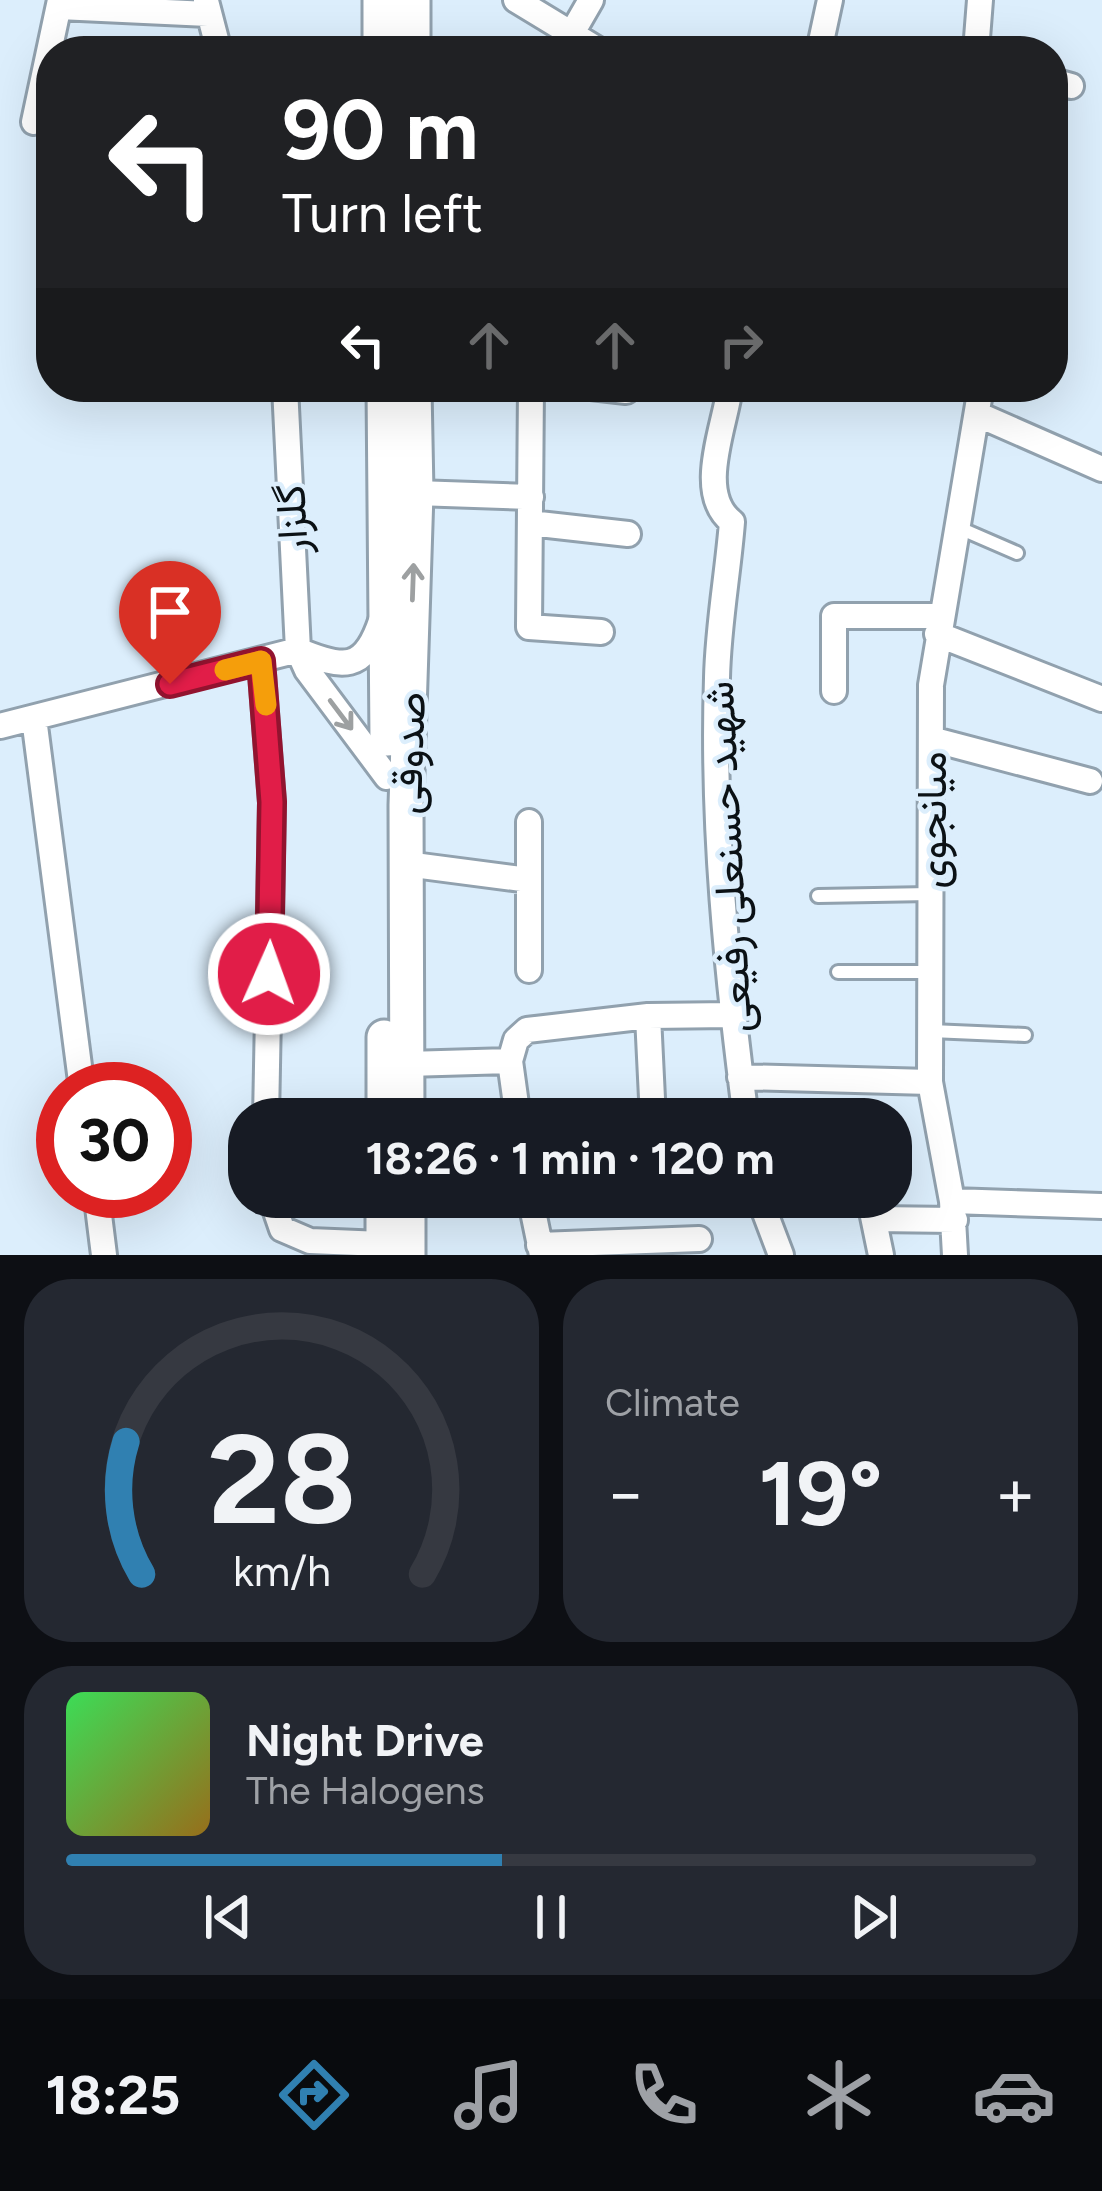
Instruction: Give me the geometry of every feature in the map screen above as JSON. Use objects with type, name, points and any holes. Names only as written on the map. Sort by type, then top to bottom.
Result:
[{"type":"main road","points":[[380,0],[380,36]]},
{"type":"main road","points":[[413,0],[413,36]]},
{"type":"main road","name":"صدوقی","points":[[383,402],[384,1098]]},
{"type":"main road","name":"صدوقی","points":[[407,1098],[414,402]]},
{"type":"main road","points":[[386,1218],[391,1251]]},
{"type":"main road","points":[[391,1251],[401,1218]]},
{"type":"street","points":[[516,0],[577,36]]},
{"type":"street","points":[[572,33],[591,0]]},
{"type":"street","points":[[822,36],[830,0]]},
{"type":"street","points":[[977,36],[980,0]]},
{"type":"street","points":[[53,36],[60,4],[207,7],[215,36]]},
{"type":"street","points":[[34,122],[36,113]]},
{"type":"street","name":"گلزار","points":[[286,402],[298,650]]},
{"type":"street","points":[[531,402],[530,627],[601,632]]},
{"type":"street","name":"شهید حسنعلی رفیعی","points":[[727,402],[713,486],[721,513],[732,522],[717,671],[715,759],[731,1016],[743,1098]]},
{"type":"street","name":"میانجوی","points":[[955,1255],[954,1211],[931,1082],[931,685],[980,402]]},
{"type":"street","points":[[979,415],[1102,469]]},
{"type":"street","points":[[416,493],[530,497]]},
{"type":"street","points":[[530,523],[628,534]]},
{"type":"street","points":[[0,726],[298,650],[344,665],[360,659],[374,640],[386,607]]},
{"type":"street","points":[[834,691],[834,616],[939,625],[1102,699]]},
{"type":"street","points":[[298,650],[307,670],[387,778]]},
{"type":"street","points":[[261,661],[272,802],[266,1098]]},
{"type":"street","points":[[34,718],[79,1062]]},
{"type":"street","points":[[931,739],[1090,781]]},
{"type":"street","points":[[529,970],[530,822]]},
{"type":"street","points":[[406,864],[529,880]]},
{"type":"street","points":[[515,1098],[510,1061],[516,1040],[527,1030],[648,1016],[731,1016]]},
{"type":"street","points":[[648,1016],[652,1098]]},
{"type":"street","points":[[407,1064],[510,1061]]},
{"type":"street","points":[[740,1077],[931,1082]]},
{"type":"street","points":[[912,1209],[1102,1207]]},
{"type":"street","points":[[99,1218],[104,1255]]},
{"type":"street","points":[[279,1218],[283,1229],[310,1241],[391,1251]]},
{"type":"street","points":[[534,1218],[541,1250],[699,1239]]},
{"type":"street","points":[[767,1218],[781,1255]]},
{"type":"street","points":[[874,1218],[881,1255]]},
{"type":"lane","points":[[956,526],[1016,553]]},
{"type":"lane","points":[[818,896],[930,894]]},
{"type":"lane","points":[[838,972],[931,972]]},
{"type":"lane","points":[[931,1030],[1025,1035]]},
{"type":"slow traffic","points":[[225,670],[261,661],[266,705]]},
{"type":"route","points":[[170,684],[261,661],[272,802],[269,974]]}]
